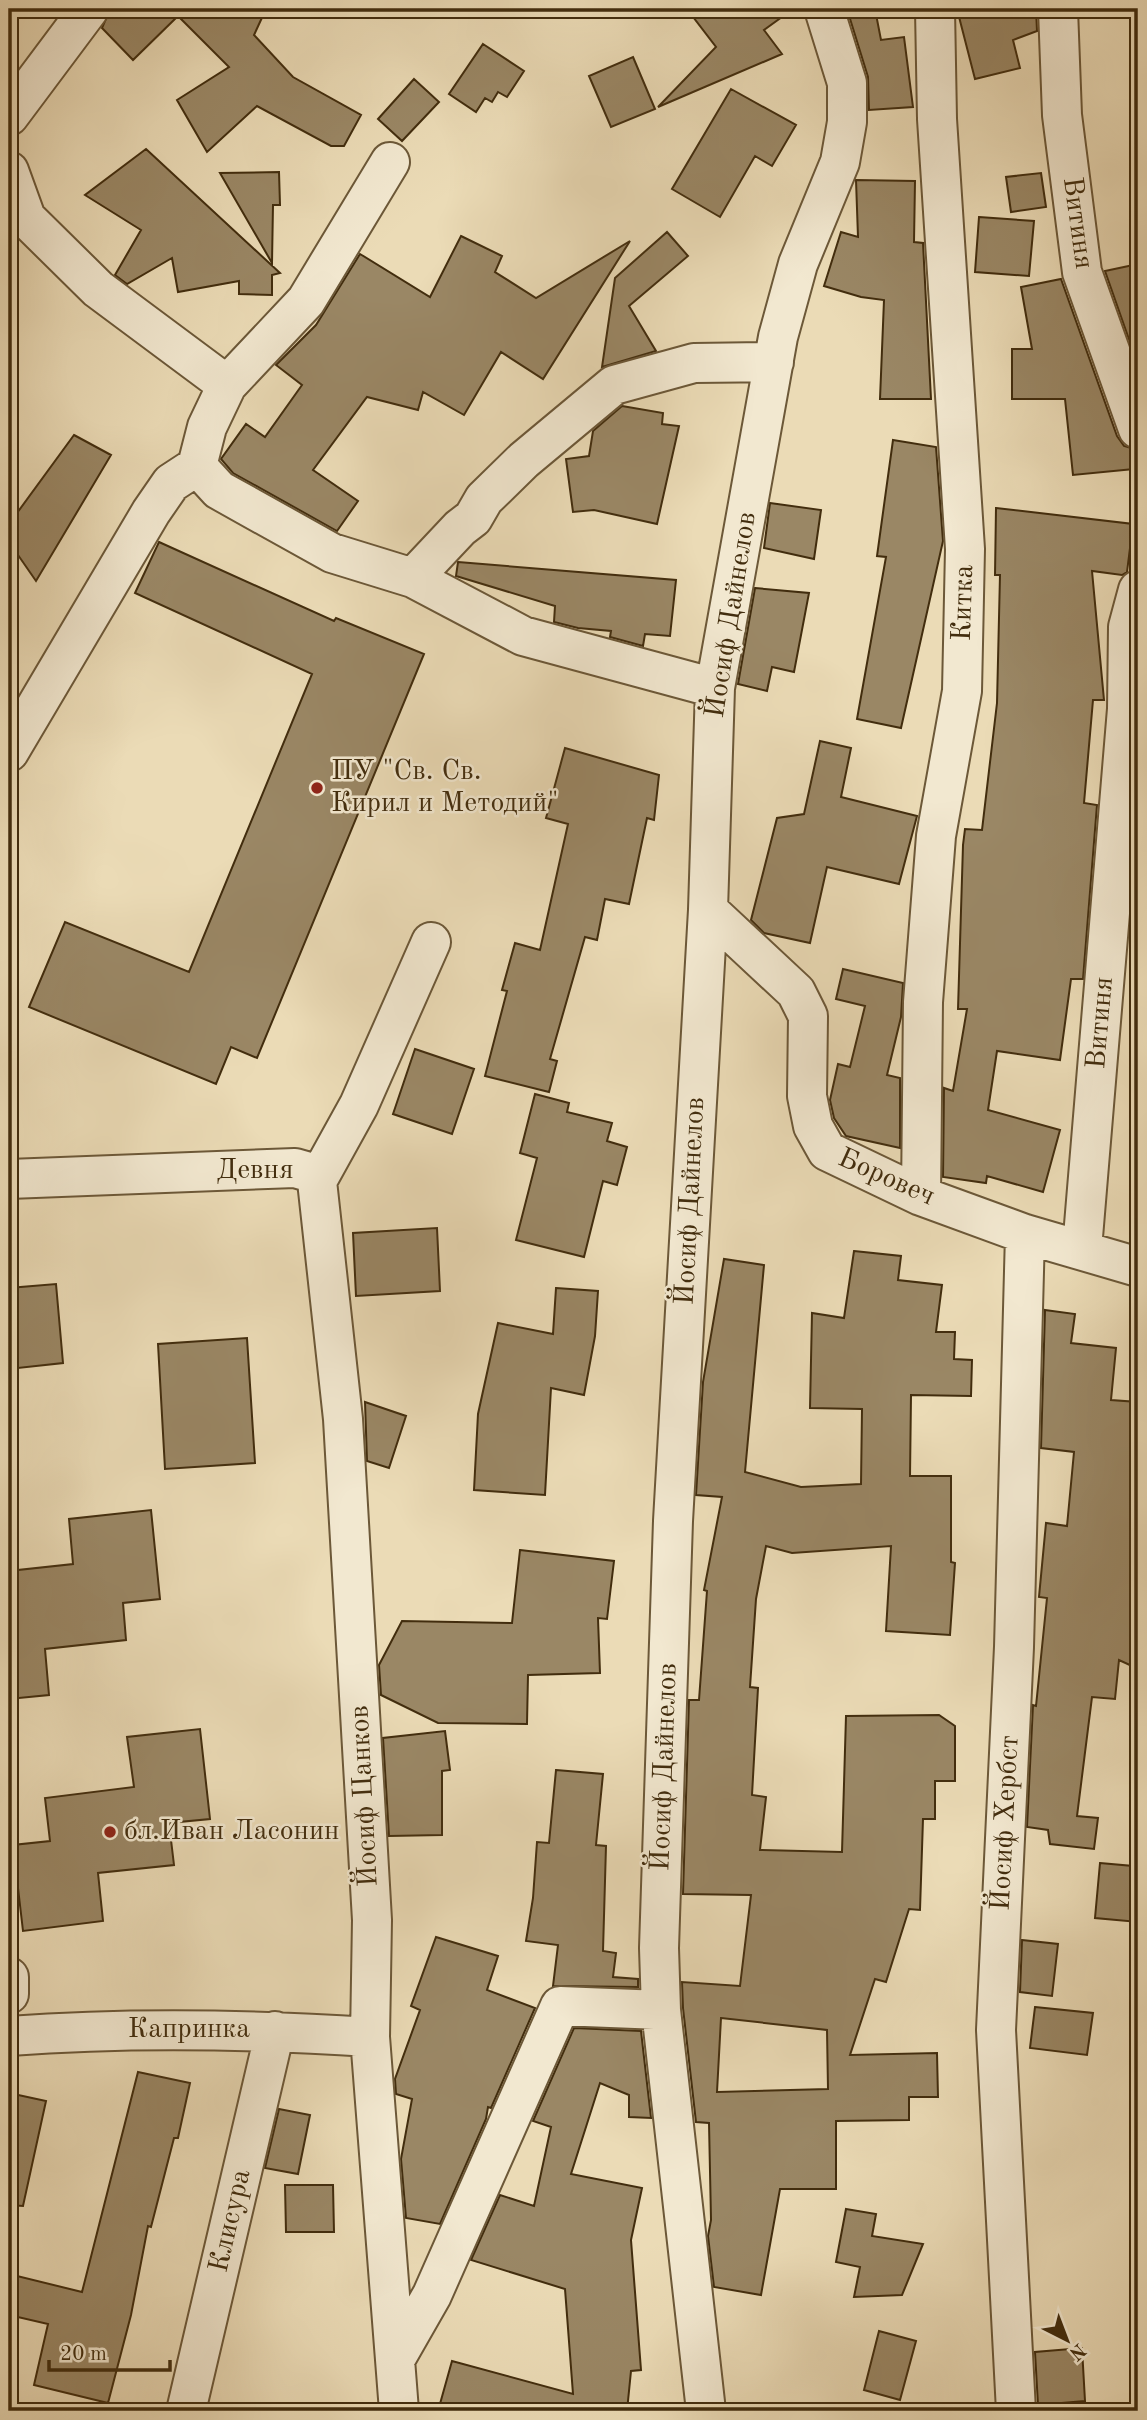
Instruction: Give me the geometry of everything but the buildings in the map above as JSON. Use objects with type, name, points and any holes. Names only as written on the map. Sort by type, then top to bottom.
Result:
[{"type":"street","points":[[9,116],[89,9]]},
{"type":"street","name":"Йосиф Дайнелов","points":[[706,2411],[661,2010],[659,1948],[673,1521],[708,911],[715,688],[774,362],[798,264],[840,162],[847,122],[847,83],[824,9]]},
{"type":"street","name":"Китка","points":[[920,1196],[923,1002],[936,836],[962,691],[965,549],[937,119],[935,9]]},
{"type":"street","name":"Витиня","points":[[1058,9],[1062,115],[1082,272],[1138,429]]},
{"type":"street","points":[[9,751],[151,512],[171,483],[197,466],[206,427],[227,385],[306,301],[390,162]]},
{"type":"street","points":[[9,171],[26,218],[98,289],[227,385]]},
{"type":"street","points":[[413,578],[460,527],[473,518],[484,499],[524,460],[614,385],[694,363],[774,362]]},
{"type":"street","points":[[197,466],[219,490],[332,553],[413,578],[523,636],[715,688]]},
{"type":"street","name":"Витиня","points":[[1082,1249],[1127,709],[1128,627],[1138,590]]},
{"type":"street","name":"Боровеч","points":[[708,911],[796,992],[808,1016],[807,1096],[813,1126],[827,1151],[920,1196],[1025,1234],[1138,1267]]},
{"type":"street","name":"Девня","points":[[9,1179],[295,1168],[309,1172],[317,1181],[359,1105],[431,942]]},
{"type":"street","name":"Йосиф Цанков","points":[[317,1181],[343,1419],[372,1920],[370,2037],[399,2411]]},
{"type":"street","name":"Йосиф Хербст","points":[[1016,2411],[996,2030],[1014,1647],[1025,1234]]},
{"type":"street","points":[[9,1976],[9,1994]]},
{"type":"street","points":[[396,2358],[432,2295],[560,2006],[661,2010]]},
{"type":"street","name":"Капринка","points":[[9,2036],[91,2030],[275,2031],[370,2037]]},
{"type":"street","name":"Клисура","points":[[187,2411],[275,2031]]},
{"type":"place","name":"ПУ \"Св. Св. Кирил и Методий\"","points":[[317,788]]},
{"type":"place","name":"бл.Иван Ласонин","points":[[110,1832]]}]
